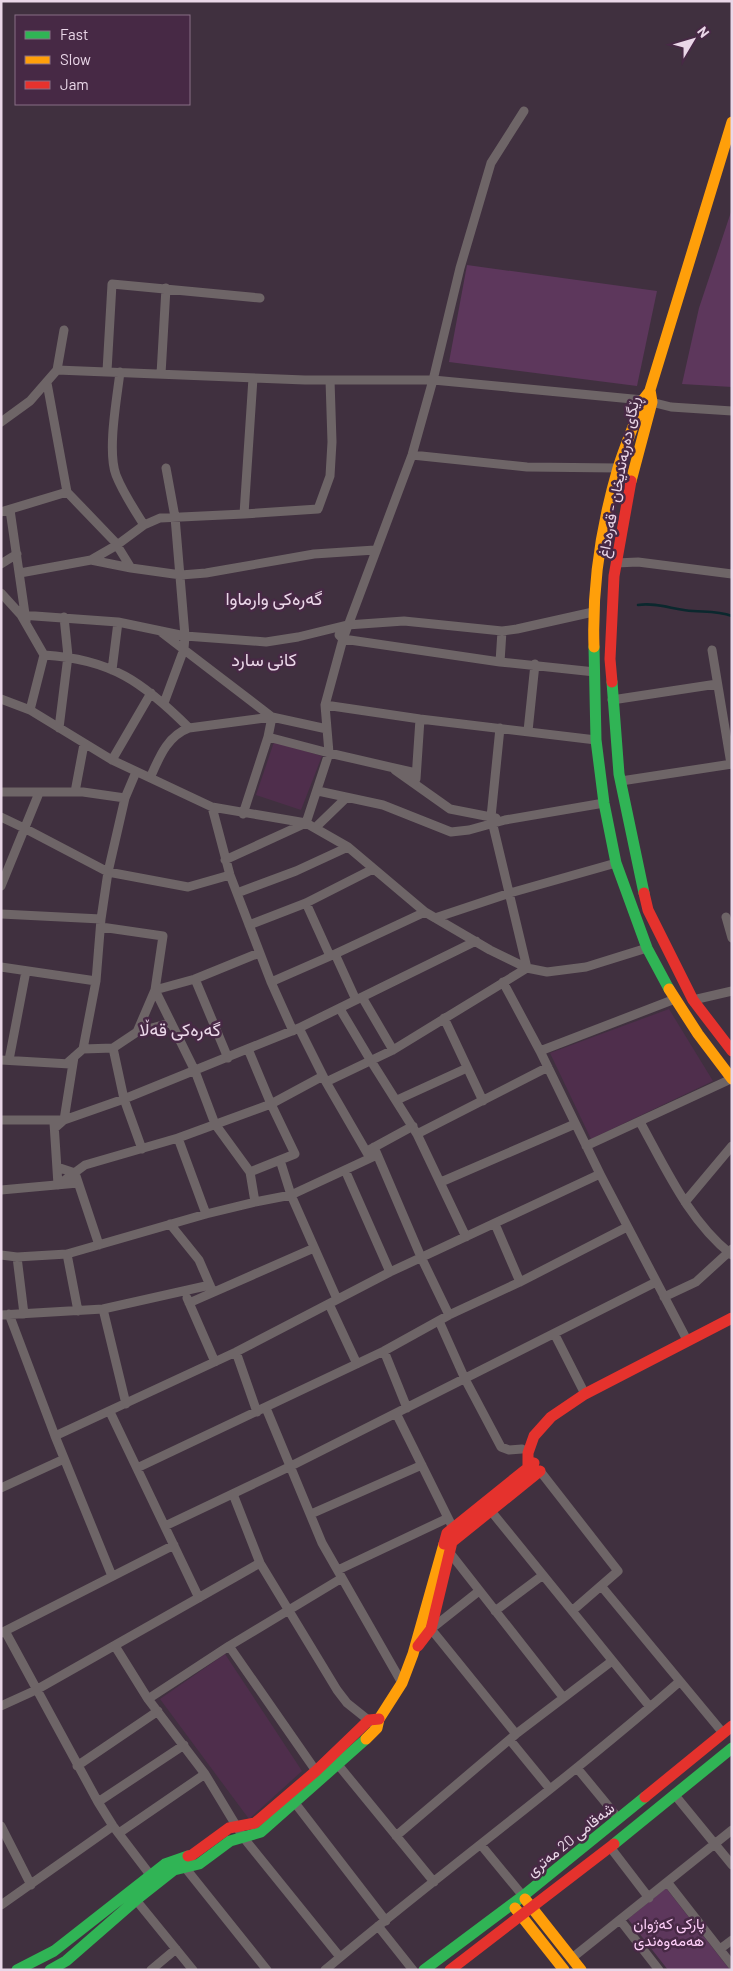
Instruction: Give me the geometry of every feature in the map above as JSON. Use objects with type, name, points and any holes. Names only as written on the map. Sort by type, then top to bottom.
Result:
[{"type":"main road","name":"ڕێگای دەربەندیخان - قەرەداغ","points":[[732,122],[683,277],[648,397],[629,487],[616,563],[611,622],[612,700],[621,781],[634,856],[648,910],[693,1000],[732,1051]]},
{"type":"main road","points":[[648,397],[618,468],[603,533],[593,612],[596,740],[604,804],[616,862],[647,948],[675,999],[731,1079]]},
{"type":"main road","points":[[595,685],[602,692],[606,692],[612,700],[604,707],[595,710]]},
{"type":"main road","points":[[17,1970],[31,1967],[54,1952],[165,1864],[198,1864],[227,1843],[261,1832],[295,1803],[335,1760],[375,1722],[402,1683],[446,1549],[491,1511],[530,1461],[534,1436],[551,1417],[585,1394],[732,1318]]},
{"type":"main road","points":[[413,1654],[431,1629],[450,1523],[530,1461],[534,1436]]},
{"type":"main road","points":[[422,1619],[431,1629]]},
{"type":"main road","name":"شەقامی 20 مەتری","points":[[424,1970],[523,1896],[727,1729]]},
{"type":"main road","name":"شەقامی 20 مەتری","points":[[450,1970],[610,1847],[732,1748]]},
{"type":"main road","points":[[50,1970],[66,1961],[181,1863],[229,1828],[255,1823],[316,1771],[335,1760]]},
{"type":"main road","points":[[671,1776],[677,1792]]},
{"type":"main road","points":[[523,1896],[581,1970]]},
{"type":"main road","points":[[512,1904],[561,1968]]},
{"type":"street","points":[[225,860],[306,823],[329,753],[325,705],[343,639],[412,455],[460,268],[491,163],[524,111]]},
{"type":"street","points":[[106,371],[112,284],[260,298]]},
{"type":"street","points":[[160,374],[166,288]]},
{"type":"street","points":[[1,422],[30,401],[57,370],[64,330]]},
{"type":"street","points":[[57,370],[253,378],[432,380],[648,397],[671,407],[732,411]]},
{"type":"street","points":[[120,372],[115,416],[114,468],[119,482],[144,526]]},
{"type":"street","points":[[244,514],[253,378]]},
{"type":"street","points":[[20,573],[91,560],[117,546],[144,526],[160,518],[318,509],[330,476],[332,442],[330,380]]},
{"type":"street","points":[[47,383],[66,492],[117,546],[131,568]]},
{"type":"street","points":[[412,455],[527,467],[618,468]]},
{"type":"street","points":[[164,703],[184,649],[185,636],[175,517],[166,468]]},
{"type":"street","points":[[24,618],[17,554],[6,511],[66,492]]},
{"type":"street","points":[[91,560],[181,575],[206,573],[314,554],[375,550]]},
{"type":"street","points":[[1,564],[17,554]]},
{"type":"street","points":[[616,563],[638,562],[732,574]]},
{"type":"street","points":[[1,592],[24,618],[44,655],[30,710]]},
{"type":"street","points":[[24,618],[64,617],[118,622],[185,636],[266,642],[348,625],[404,621],[502,631],[593,612]]},
{"type":"street","points":[[59,728],[68,656],[64,617]]},
{"type":"street","points":[[112,670],[118,622]]},
{"type":"street","points":[[333,629],[343,639],[500,662],[535,664],[594,672]]},
{"type":"street","points":[[159,630],[272,717]]},
{"type":"street","points":[[500,662],[502,631]]},
{"type":"street","points":[[621,781],[731,764],[712,650]]},
{"type":"street","points":[[44,655],[68,656],[94,662],[112,670],[151,693],[189,728]]},
{"type":"street","points":[[528,731],[535,664]]},
{"type":"street","points":[[612,700],[717,684]]},
{"type":"street","points":[[112,760],[151,693]]},
{"type":"street","points":[[1,699],[30,710],[112,760],[212,807],[243,814],[306,823],[348,847],[434,918],[527,968],[547,972],[586,967],[647,948]]},
{"type":"street","points":[[325,705],[420,719],[596,740]]},
{"type":"street","points":[[243,814],[268,737],[272,717]]},
{"type":"street","points":[[150,778],[168,744],[178,733],[189,728],[272,717],[327,728]]},
{"type":"street","points":[[415,785],[420,719]]},
{"type":"street","points":[[500,728],[492,820],[527,968]]},
{"type":"street","points":[[268,737],[416,773]]},
{"type":"street","points":[[75,792],[84,744]]},
{"type":"street","points":[[391,767],[450,809],[492,820],[505,820],[604,804]]},
{"type":"street","points":[[58,1185],[58,1123],[71,1061],[83,1049],[96,981],[108,872],[125,798],[136,772]]},
{"type":"street","points":[[318,791],[383,805],[451,832],[463,832],[492,820]]},
{"type":"street","points":[[1,792],[75,792],[125,798]]},
{"type":"street","points":[[1,886],[39,793]]},
{"type":"street","points":[[314,828],[346,798]]},
{"type":"street","points":[[212,807],[230,875],[271,982],[324,1079],[370,1155],[449,1315]]},
{"type":"street","points":[[1,817],[108,872],[188,887],[230,875]]},
{"type":"street","points":[[237,893],[296,871],[348,847]]},
{"type":"street","points":[[434,918],[510,892],[616,862]]},
{"type":"street","points":[[249,925],[306,903],[373,869]]},
{"type":"street","points":[[306,903],[359,999],[393,1050]]},
{"type":"street","points":[[271,982],[425,912]]},
{"type":"street","points":[[1,914],[101,923],[163,936],[155,990],[137,1032]]},
{"type":"street","points":[[726,917],[732,938]]},
{"type":"street","points":[[1,1120],[58,1123],[296,1030],[476,941]]},
{"type":"street","points":[[155,990],[195,979],[259,953]]},
{"type":"street","points":[[1,967],[96,981]]},
{"type":"street","points":[[58,1185],[85,1165],[178,1138],[271,1104],[324,1079],[370,1061],[393,1050],[527,968]]},
{"type":"street","points":[[26,971],[5,1060],[71,1061]]},
{"type":"street","points":[[195,979],[228,1058]]},
{"type":"street","points":[[503,982],[540,1051],[627,1227],[687,1340]]},
{"type":"street","points":[[155,990],[195,1071],[215,1124],[250,1172],[255,1202]]},
{"type":"street","points":[[693,1000],[732,991]]},
{"type":"street","points":[[540,1051],[675,999]]},
{"type":"street","points":[[340,1009],[370,1061],[415,1130],[466,1237]]},
{"type":"street","points":[[444,1018],[483,1101]]},
{"type":"street","points":[[83,1049],[113,1048],[137,1032],[170,1023]]},
{"type":"street","points":[[113,1048],[124,1098],[142,1149]]},
{"type":"street","points":[[248,1049],[295,1154],[250,1172]]},
{"type":"street","points":[[1,1255],[17,1257],[68,1254],[206,1214],[291,1195],[345,1170],[415,1130],[483,1101],[548,1067]]},
{"type":"street","points":[[397,1100],[467,1068]]},
{"type":"street","points":[[586,1146],[731,1079]]},
{"type":"street","points":[[640,1122],[685,1202],[702,1227],[731,1252],[696,1282],[664,1297]]},
{"type":"street","points":[[441,1182],[575,1124]]},
{"type":"street","points":[[178,1138],[206,1214]]},
{"type":"street","points":[[685,1202],[732,1146]]},
{"type":"street","points":[[280,1160],[291,1195],[314,1248],[357,1364]]},
{"type":"street","points":[[57,1167],[75,1173]]},
{"type":"street","points":[[345,1170],[390,1272]]},
{"type":"street","points":[[75,1173],[99,1245]]},
{"type":"street","points":[[55,1436],[236,1352],[421,1257],[600,1174]]},
{"type":"street","points":[[1,1190],[78,1183]]},
{"type":"street","points":[[170,1224],[199,1260],[210,1284]]},
{"type":"street","points":[[495,1224],[520,1282]]},
{"type":"street","points":[[137,1468],[384,1351],[449,1315],[520,1282],[627,1227]]},
{"type":"street","points":[[112,1576],[5,1314],[103,1309],[200,1287],[314,1248]]},
{"type":"street","points":[[68,1254],[78,1311]]},
{"type":"street","points":[[17,1257],[24,1314]]},
{"type":"street","points":[[165,1526],[291,1466],[555,1335],[656,1282]]},
{"type":"street","points":[[189,1303],[210,1284]]},
{"type":"street","points":[[189,1303],[200,1287]]},
{"type":"street","points":[[184,1290],[215,1362]]},
{"type":"street","points":[[103,1309],[126,1404]]},
{"type":"street","points":[[438,1321],[465,1379],[501,1447],[530,1461],[618,1571],[602,1587],[572,1611]]},
{"type":"street","points":[[555,1335],[585,1394]]},
{"type":"street","points":[[384,1351],[406,1408]]},
{"type":"street","points":[[236,1352],[257,1412]]},
{"type":"street","points":[[266,1408],[322,1543],[402,1683]]},
{"type":"street","points":[[110,1412],[199,1598]]},
{"type":"street","points":[[148,1699],[229,1646],[289,1610],[340,1574],[450,1523],[396,1413]]},
{"type":"street","points":[[1,1488],[64,1458]]},
{"type":"street","points":[[311,1514],[422,1465]]},
{"type":"street","points":[[233,1494],[260,1563],[341,1697],[346,1703],[375,1722]]},
{"type":"street","points":[[491,1511],[650,1707]]},
{"type":"street","points":[[151,1876],[98,1802],[3,1632],[174,1545]]},
{"type":"street","points":[[446,1549],[563,1697]]},
{"type":"street","points":[[1,1706],[36,1690],[260,1563]]},
{"type":"street","points":[[495,1611],[542,1575]]},
{"type":"street","points":[[602,1587],[679,1682],[727,1729]]},
{"type":"street","points":[[479,1591],[431,1629],[513,1737],[550,1790]]},
{"type":"street","points":[[115,1646],[148,1699],[205,1774],[243,1837],[340,1957]]},
{"type":"street","points":[[229,1646],[316,1771]]},
{"type":"street","points":[[396,1836],[513,1737],[612,1661]]},
{"type":"street","points":[[325,1970],[550,1790],[679,1682]]},
{"type":"street","points":[[77,1766],[158,1711]]},
{"type":"street","points":[[98,1802],[184,1745]]},
{"type":"street","points":[[335,1760],[434,1882]]},
{"type":"street","points":[[577,1768],[619,1819]]},
{"type":"street","points":[[1,1905],[116,1829],[205,1774]]},
{"type":"street","points":[[677,1792],[732,1865]]},
{"type":"street","points":[[295,1803],[382,1923],[413,1970]]},
{"type":"street","points":[[1,1826],[31,1885]]},
{"type":"street","points":[[572,1958],[732,1830]]},
{"type":"street","points":[[481,1845],[523,1896]]},
{"type":"street","points":[[610,1847],[649,1898]]},
{"type":"street","points":[[181,1863],[267,1970]]},
{"type":"street","points":[[668,1883],[732,1965]]},
{"type":"street","points":[[136,1900],[193,1970]]},
{"type":"street","points":[[620,1920],[659,1970]]},
{"type":"street","points":[[720,1949],[732,1940]]},
{"type":"street","points":[[150,1970],[176,1948]]},
{"type":"shaded area","points":[[274,742],[322,756],[301,810],[256,795]]},
{"type":"shaded area","points":[[669,1009],[713,1081],[591,1139],[550,1053]]},
{"type":"shaded area","points":[[225,1654],[302,1771],[249,1819],[160,1699]]},
{"type":"green space","points":[[732,209],[732,387],[682,384],[699,308]]},
{"type":"green space","points":[[467,265],[657,291],[637,386],[449,362]]},
{"type":"green space","name":"پارکی کەژوان هەمەوەندی","points":[[666,1888],[730,1970],[668,1970],[628,1919]]},
{"type":"waterway","points":[[638,605],[659,605],[686,610],[717,612],[732,616]]},
{"type":"traffic: fast","points":[[594,647],[596,740],[604,803],[616,863],[647,948],[669,989]]},
{"type":"traffic: fast","points":[[612,682],[619,774],[644,893]]},
{"type":"traffic: fast","points":[[50,1970],[66,1961],[136,1900],[174,1870],[199,1864],[230,1841],[261,1832],[366,1739]]},
{"type":"traffic: fast","points":[[614,1844],[732,1748]]},
{"type":"traffic: fast","points":[[424,1970],[523,1896],[645,1797]]},
{"type":"traffic: fast","points":[[17,1970],[54,1951],[165,1864],[188,1856]]},
{"type":"traffic: slow","points":[[631,481],[652,402],[650,390],[732,122]]},
{"type":"traffic: slow","points":[[594,647],[596,579],[602,534],[618,468],[643,400],[650,391]]},
{"type":"traffic: slow","points":[[669,989],[698,1034],[732,1079]]},
{"type":"traffic: slow","points":[[366,1739],[377,1728],[379,1719],[402,1683],[413,1654],[444,1544]]},
{"type":"traffic: slow","points":[[525,1899],[581,1970]]},
{"type":"traffic: slow","points":[[515,1908],[564,1970]]},
{"type":"traffic: jam","points":[[612,682],[610,659],[614,576],[631,481]]},
{"type":"traffic: jam","points":[[644,893],[648,910],[693,1000],[732,1051]]},
{"type":"traffic: jam","points":[[528,1468],[528,1453],[534,1436],[551,1417],[585,1394],[732,1318]]},
{"type":"traffic: jam","points":[[444,1544],[447,1533],[534,1463]]},
{"type":"traffic: jam","points":[[418,1646],[431,1629],[452,1542],[540,1471]]},
{"type":"traffic: jam","points":[[188,1856],[229,1828],[255,1823],[316,1771],[369,1720],[379,1719]]},
{"type":"traffic: jam","points":[[645,1797],[732,1726]]},
{"type":"traffic: jam","points":[[450,1970],[614,1844]]},
{"type":"district","name":"گەرەکی وارماوا","points":[[274,598]]},
{"type":"district","name":"کانی سارد","points":[[264,659]]},
{"type":"district","name":"گەرەکی قەڵا","points":[[180,1029]]}]
